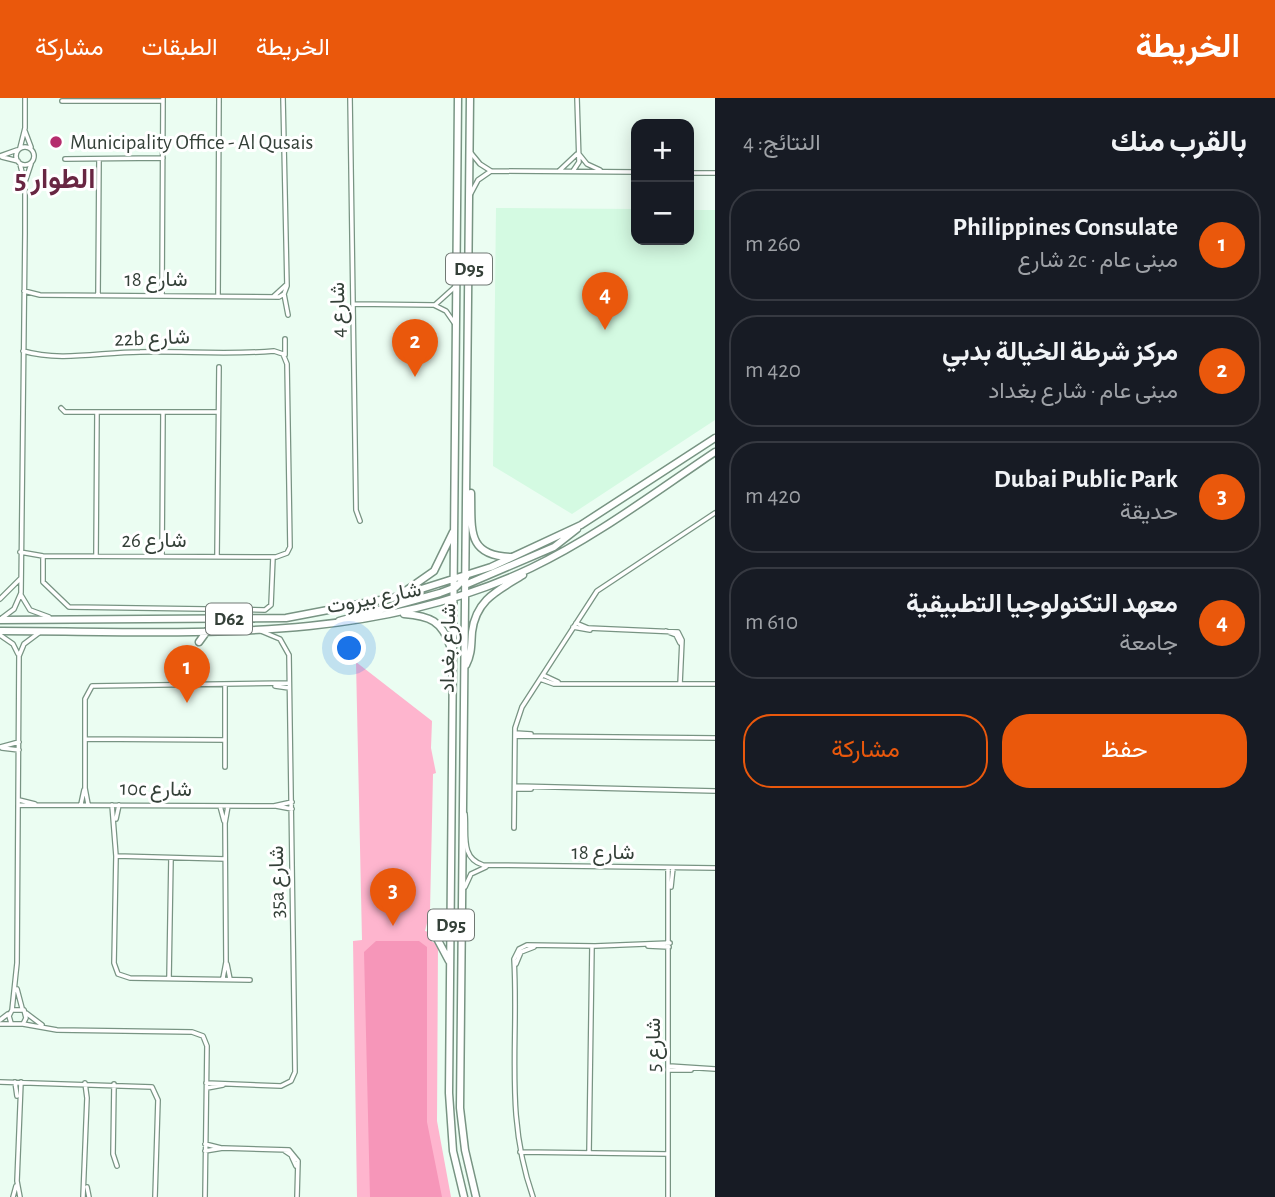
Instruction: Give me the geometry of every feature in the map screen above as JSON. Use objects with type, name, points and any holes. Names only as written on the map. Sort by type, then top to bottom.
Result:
[{"type":"main road","name":"شارع بغداد","points":[[457,98],[449,1109],[453,1151],[464,1197]]},
{"type":"main road","name":"شارع بغداد","points":[[470,98],[460,1108],[465,1150],[476,1197]]},
{"type":"main road","name":"شارع بيروت","points":[[0,620],[286,618],[396,597],[466,576],[580,525],[715,438]]},
{"type":"main road","points":[[468,440],[475,542],[491,555],[513,557]]},
{"type":"main road","name":"شارع بيروت","points":[[0,633],[259,631],[327,626],[399,613],[466,594],[529,569],[583,539],[715,452]]},
{"type":"main road","points":[[453,598],[466,584],[554,548],[580,525]]},
{"type":"main road","points":[[396,597],[434,571],[454,530]]},
{"type":"main road","points":[[465,667],[471,655],[475,619],[482,605],[492,593],[529,569]]},
{"type":"main road","points":[[327,626],[453,589],[466,576]]},
{"type":"main road","points":[[399,613],[436,620],[445,632],[452,652]]},
{"type":"main road","points":[[199,642],[207,631]]},
{"type":"main road","points":[[438,920],[444,925],[451,914]]},
{"type":"main road","points":[[432,929],[451,966]]},
{"type":"street","points":[[25,98],[25,128],[19,148],[19,162],[25,184]]},
{"type":"street","points":[[218,295],[219,98]]},
{"type":"street","points":[[283,98],[287,280],[284,294],[288,316]]},
{"type":"street","name":"شارع 4","points":[[350,98],[356,510],[360,521]]},
{"type":"street","points":[[572,172],[578,165],[578,98]]},
{"type":"street","points":[[62,101],[163,100],[162,295]]},
{"type":"street","points":[[25,128],[35,155],[25,184],[20,578],[21,593],[30,610],[51,619]]},
{"type":"street","points":[[0,156],[19,148],[32,149]]},
{"type":"street","points":[[470,150],[480,164],[491,171],[631,172]]},
{"type":"street","points":[[555,172],[570,164],[578,152]]},
{"type":"street","points":[[578,152],[587,164],[604,172]]},
{"type":"street","points":[[0,156],[31,163]]},
{"type":"street","points":[[65,159],[163,158]]},
{"type":"street","points":[[98,295],[99,159]]},
{"type":"street","points":[[469,196],[478,180],[491,171]]},
{"type":"street","points":[[694,173],[715,173]]},
{"type":"street","points":[[272,296],[282,290],[287,280]]},
{"type":"street","points":[[354,304],[434,305],[446,299],[456,286]]},
{"type":"street","name":"شارع 18","points":[[24,291],[40,295]]},
{"type":"street","name":"شارع 18","points":[[24,298],[40,295],[284,294]]},
{"type":"street","points":[[434,305],[446,312],[456,326]]},
{"type":"street","points":[[43,556],[44,584],[69,607],[265,610],[271,604],[273,557],[287,553],[289,540],[285,338]]},
{"type":"street","name":"22b شارع","points":[[23,351],[38,355]]},
{"type":"street","points":[[267,352],[282,357],[287,369]]},
{"type":"street","name":"22b شارع","points":[[23,357],[280,352],[285,357]]},
{"type":"street","points":[[217,556],[219,367]]},
{"type":"street","points":[[61,408],[64,412],[218,412]]},
{"type":"street","points":[[96,556],[97,412]]},
{"type":"street","points":[[162,556],[163,412]]},
{"type":"street","points":[[514,828],[515,734],[519,711],[601,588],[715,513]]},
{"type":"street","name":"شارع 26","points":[[20,552],[43,556],[273,557]]},
{"type":"street","name":"شارع 26","points":[[20,558],[34,555]]},
{"type":"street","points":[[0,599],[20,578]]},
{"type":"street","points":[[0,620],[14,609],[21,593]]},
{"type":"street","points":[[574,625],[672,630],[680,634],[680,684]]},
{"type":"street","points":[[11,1023],[10,1012],[17,986],[19,656],[24,644],[42,631]]},
{"type":"street","name":"35a شارع","points":[[206,1085],[281,1086],[288,1084],[294,1075],[292,802],[286,647],[277,637],[259,631]]},
{"type":"street","points":[[0,633],[13,644],[19,656]]},
{"type":"street","points":[[541,677],[563,682],[715,684]]},
{"type":"street","points":[[225,685],[225,767]]},
{"type":"street","points":[[88,804],[85,788],[85,699],[92,686],[289,686]]},
{"type":"street","points":[[515,734],[715,738]]},
{"type":"street","points":[[85,739],[225,740]]},
{"type":"street","points":[[0,747],[19,742]]},
{"type":"street","points":[[0,747],[19,750]]},
{"type":"street","points":[[81,804],[85,788]]},
{"type":"street","points":[[514,788],[715,791]]},
{"type":"street","name":"10c شارع","points":[[19,803],[275,806],[292,802]]},
{"type":"street","points":[[112,805],[116,856],[114,963],[118,974],[130,978],[250,980]]},
{"type":"street","points":[[115,821],[119,805]]},
{"type":"street","points":[[220,806],[225,823]]},
{"type":"street","points":[[228,806],[225,823],[226,962],[230,979]]},
{"type":"street","name":"10c شارع","points":[[275,806],[292,810]]},
{"type":"street","points":[[463,808],[468,855],[480,864],[491,866]]},
{"type":"street","points":[[116,856],[225,859]]},
{"type":"street","points":[[169,979],[171,858]]},
{"type":"street","points":[[462,898],[471,874],[491,866]]},
{"type":"street","name":"شارع 18","points":[[491,866],[715,868]]},
{"type":"street","name":"شارع 5","points":[[668,1197],[671,868]]},
{"type":"street","points":[[533,1197],[519,1152],[514,1118],[514,959],[519,949],[527,945],[670,945]]},
{"type":"street","points":[[589,1153],[592,946]]},
{"type":"street","points":[[222,979],[226,962]]},
{"type":"street","points":[[17,986],[24,1010],[23,1024]]},
{"type":"street","points":[[0,1022],[10,1012],[24,1010],[47,1028]]},
{"type":"street","points":[[0,1022],[47,1028],[192,1032],[205,1039],[205,1197]]},
{"type":"street","points":[[669,1068],[715,1069]]},
{"type":"street","points":[[0,1082],[146,1084],[155,1089],[158,1100],[155,1197]]},
{"type":"street","points":[[18,1082],[17,1184],[20,1197]]},
{"type":"street","points":[[85,1083],[88,1098]]},
{"type":"street","points":[[83,1197],[86,1185],[88,1098],[91,1083]]},
{"type":"street","points":[[114,1084],[113,1154],[117,1166]]},
{"type":"street","points":[[205,1144],[223,1148],[293,1152],[298,1161],[297,1197]]},
{"type":"street","points":[[205,1152],[223,1148]]},
{"type":"street","points":[[519,1152],[668,1154]]},
{"type":"street","points":[[13,1197],[17,1184]]},
{"type":"street","points":[[86,1185],[89,1197]]},
{"type":"shaded area","points":[[496,208],[631,209],[631,245],[694,245],[694,210],[715,210],[715,420],[572,514],[493,466]]},
{"type":"shaded area","points":[[356,662],[432,721],[431,748],[436,773],[433,774],[430,911],[425,931],[432,933],[432,942],[438,943],[437,1121],[451,1197],[357,1197],[353,941],[362,940]]},
{"type":"shaded area","points":[[376,941],[419,941],[427,947],[427,1122],[442,1197],[370,1197],[364,952]]},
{"type":"place","name":"Municipality Office - Al Qusais","points":[[56,142]]},
{"type":"place","name":"معهد التكنولوجيا التطبيقية","points":[[605,330]]},
{"type":"place","name":"مركز شرطة الخيالة بدبي","points":[[415,377]]},
{"type":"place","name":"Philippines Consulate","points":[[187,703]]},
{"type":"place","name":"Dubai Public Park","points":[[393,926]]},
{"type":"district","name":"الطوار 5","points":[[55,180]]}]
